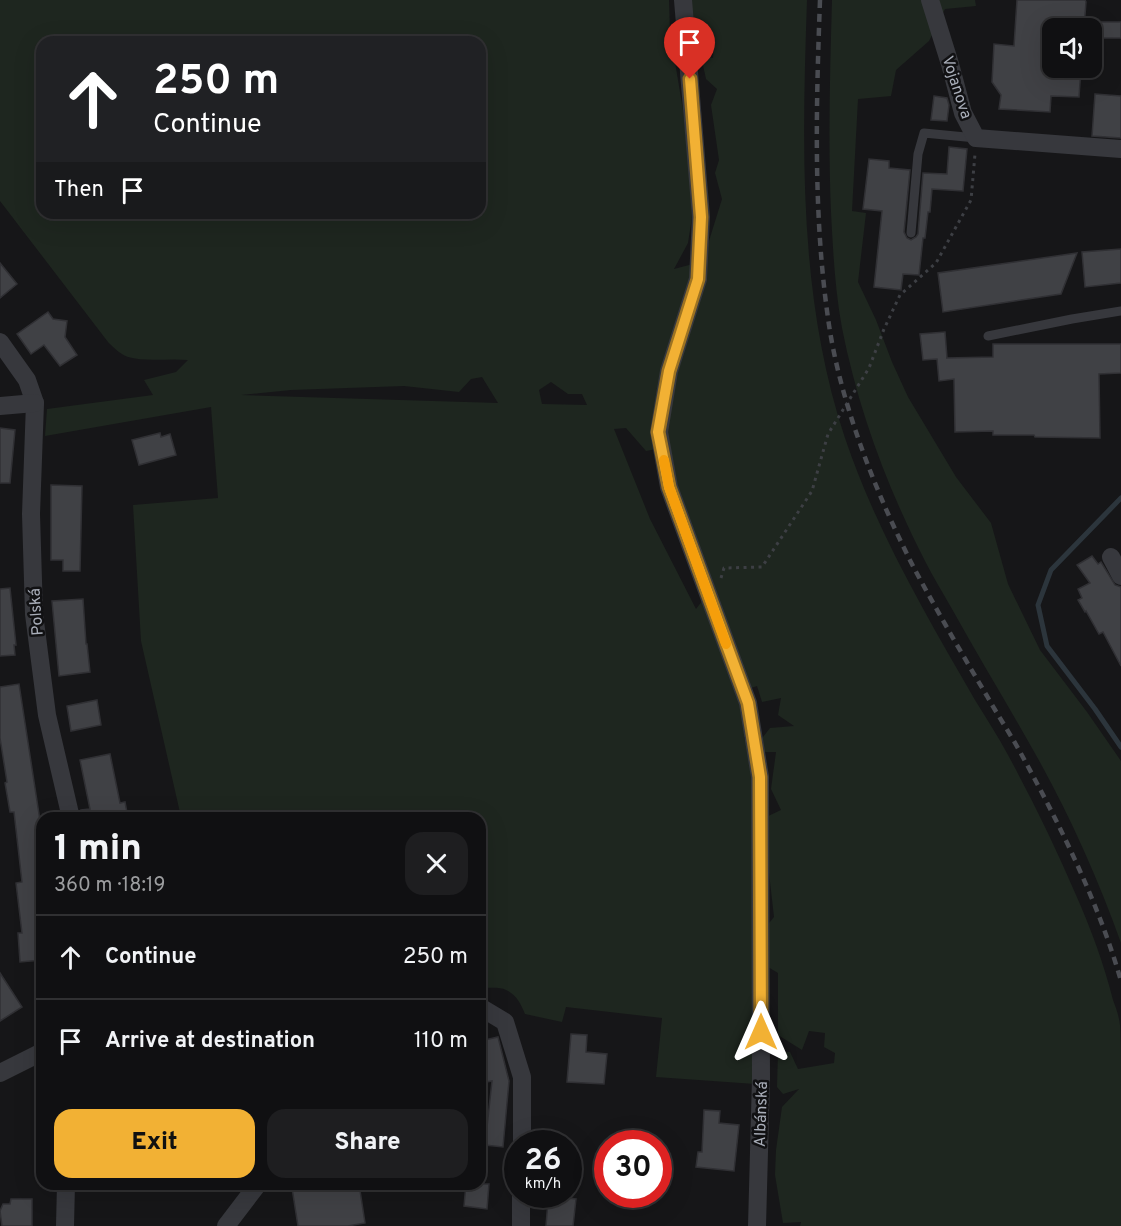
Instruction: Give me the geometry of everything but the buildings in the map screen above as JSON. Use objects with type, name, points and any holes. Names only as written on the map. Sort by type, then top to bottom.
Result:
[{"type":"street","name":"Albánská","points":[[683,0],[701,217],[698,279],[669,371],[658,432],[669,487],[748,703],[760,777],[761,1078],[757,1226]]},
{"type":"street","name":"Vojanova","points":[[930,0],[963,113],[976,138],[1121,149]]},
{"type":"street","name":"Polská","points":[[0,342],[27,380],[34,404],[30,514],[34,614],[47,715],[70,812]]},
{"type":"street","points":[[0,406],[34,404]]},
{"type":"street","points":[[1110,557],[1121,576]]},
{"type":"street","points":[[486,1011],[505,1022],[522,1077],[522,1130]]},
{"type":"street","points":[[0,1073],[36,1055]]},
{"type":"street","points":[[65,1226],[66,1190]]},
{"type":"street","points":[[226,1226],[253,1190]]},
{"type":"street","points":[[521,1208],[521,1226]]},
{"type":"lane","points":[[911,232],[918,154],[924,133],[976,138]]},
{"type":"lane","points":[[988,336],[1121,311]]},
{"type":"path","points":[[712,605],[724,567],[762,567],[812,490],[828,434],[869,368],[900,295],[936,263],[970,200],[976,138]]},
{"type":"shaded area","points":[[0,0],[669,0],[670,32],[683,110],[692,217],[688,243],[674,269],[693,264],[708,244],[722,199],[715,173],[719,160],[711,105],[717,89],[706,79],[701,56],[713,58],[714,43],[701,41],[692,22],[690,0],[807,0],[804,111],[806,221],[819,331],[830,385],[857,472],[887,539],[938,636],[1026,790],[1068,877],[1106,973],[1120,1025],[1121,1226],[800,1226],[801,1222],[783,1223],[775,1175],[776,1150],[782,1107],[799,1089],[783,1094],[777,1087],[778,1052],[790,1052],[798,1069],[834,1063],[835,1053],[824,1047],[825,1033],[809,1031],[802,1050],[778,1035],[778,973],[761,963],[761,933],[774,917],[769,873],[757,872],[755,1084],[656,1077],[662,1018],[566,1007],[562,1022],[525,1014],[520,1003],[510,992],[486,987],[486,812],[180,812],[141,641],[133,505],[218,498],[211,407],[45,436],[47,409],[153,395],[144,380],[176,372],[188,360],[150,360],[125,356],[108,342],[0,201]],"holes":[[[482,377],[498,403],[241,395],[291,390],[404,386],[459,392],[471,379]],[[551,382],[568,394],[582,394],[587,405],[542,404],[539,390]],[[626,428],[646,451],[667,447],[673,485],[712,588],[696,609],[650,519],[614,429]],[[757,686],[762,702],[781,698],[778,715],[794,726],[770,728],[759,742],[762,752],[776,752],[771,789],[781,810],[760,820],[755,829],[749,754],[744,737],[753,737],[748,689]]]},
{"type":"shaded area","points":[[832,0],[975,0],[976,6],[945,9],[929,41],[896,70],[891,96],[858,99],[852,211],[866,213],[858,282],[908,397],[956,477],[991,523],[1008,584],[1040,650],[1121,761],[1121,943],[1091,866],[1067,814],[1028,741],[931,573],[911,533],[886,476],[865,418],[842,328],[835,270],[830,159]]},
{"type":"waterway","points":[[1121,498],[1051,570],[1038,605],[1047,646],[1121,747]]},
{"type":"railway","points":[[820,0],[817,122],[820,244],[829,325],[851,418],[874,481],[914,568],[1019,750],[1063,834],[1101,922],[1121,981]]},
{"type":"slow traffic","points":[[664,460],[669,487],[726,644]]},
{"type":"route","points":[[690,79],[701,217],[698,279],[669,371],[658,432],[669,487],[748,703],[760,777],[761,1032]]}]
